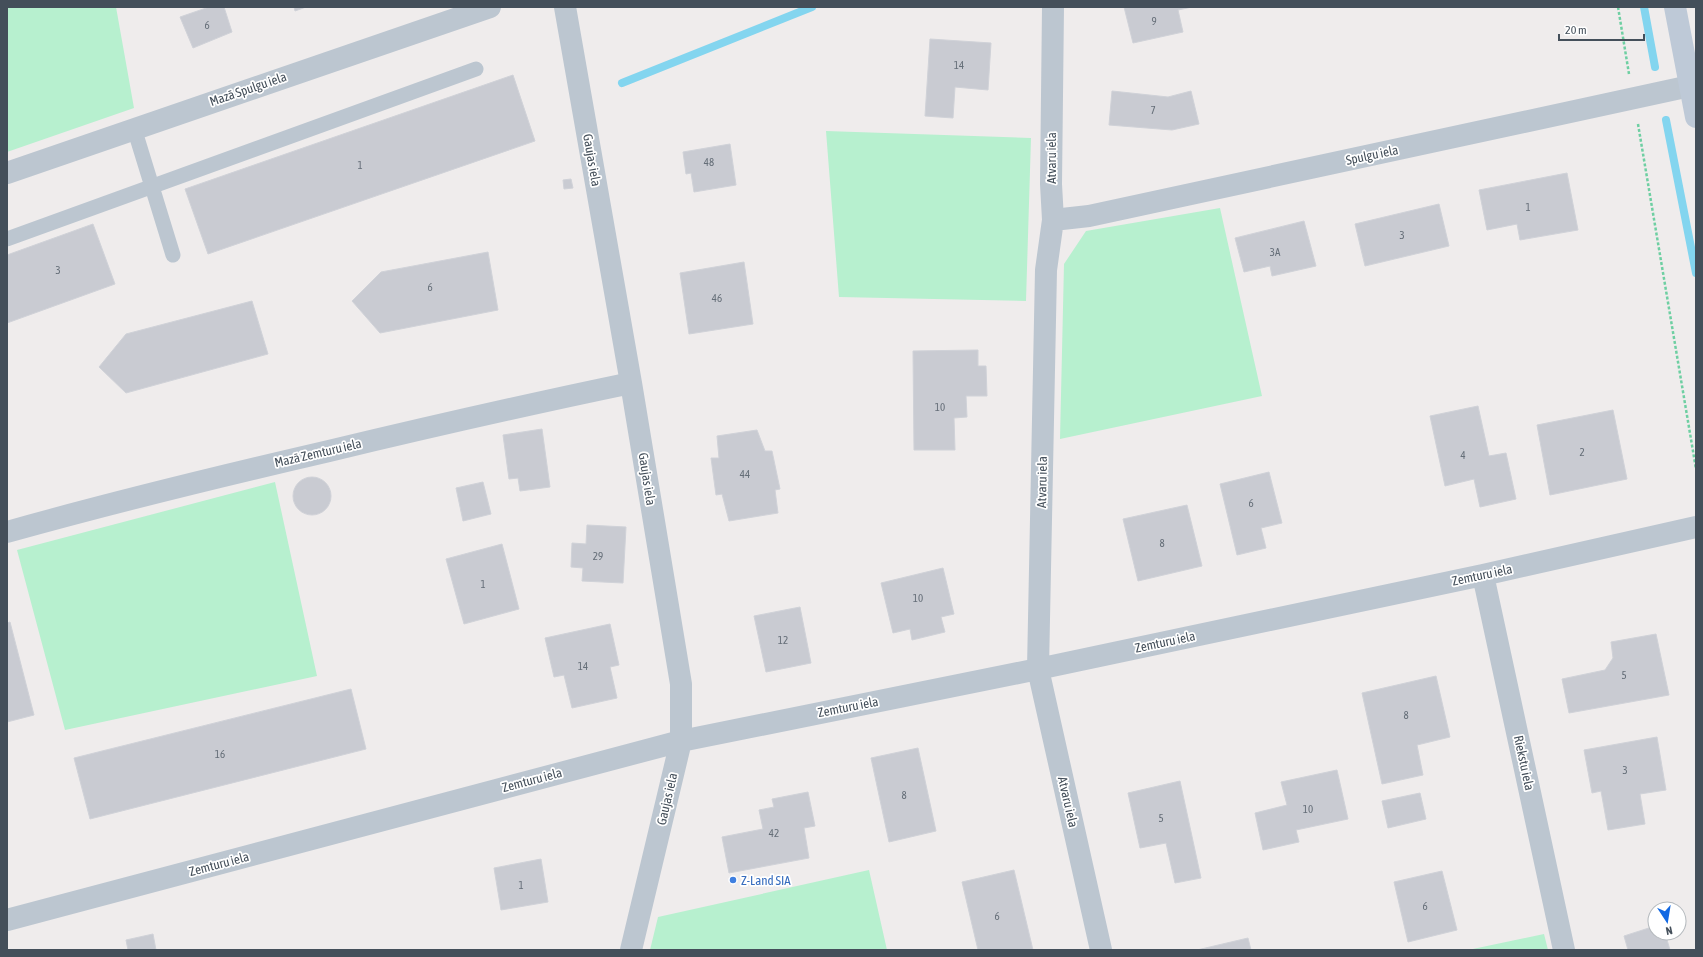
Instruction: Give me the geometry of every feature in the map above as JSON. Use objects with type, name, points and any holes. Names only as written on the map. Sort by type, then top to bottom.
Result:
[{"type":"street","name":"Mazā Spulgu iela","points":[[7,173],[134,128],[490,7]]},
{"type":"street","name":"Gaujas iela","points":[[565,7],[631,383],[681,684],[681,741],[631,950]]},
{"type":"street","name":"Atvaru iela","points":[[1053,7],[1051,184],[1053,220],[1046,270],[1038,669],[1101,950]]},
{"type":"street","points":[[1675,7],[1696,117]]},
{"type":"street","name":"Spulgu iela","points":[[1053,220],[1089,216],[1633,97],[1690,86]]},
{"type":"street","name":"Mazā Zemturu iela","points":[[7,532],[207,479],[453,422],[631,383]]},
{"type":"street","name":"Zemturu iela","points":[[7,920],[681,741],[1038,669],[1483,575],[1696,527]]},
{"type":"street","name":"Riekstu iela","points":[[1483,575],[1564,950]]},
{"type":"lane","points":[[7,239],[476,69]]},
{"type":"lane","points":[[134,128],[173,254]]},
{"type":"path","points":[[1618,7],[1696,469]]},
{"type":"green space","points":[[7,7],[116,7],[134,108],[7,152]]},
{"type":"green space","points":[[826,131],[1031,138],[1026,301],[839,297]]},
{"type":"green space","points":[[1220,208],[1262,396],[1060,439],[1064,264],[1086,231]]},
{"type":"green space","points":[[275,482],[317,676],[65,730],[17,550]]},
{"type":"green space","points":[[869,870],[887,950],[650,950],[658,917]]},
{"type":"green space","points":[[1544,934],[1548,950],[1468,950]]},
{"type":"building","points":[[209,7],[224,7],[232,32],[193,48],[180,17]]},
{"type":"building","points":[[294,7],[306,7],[295,11]]},
{"type":"building","points":[[1124,7],[1192,7],[1178,10],[1183,32],[1133,43]]},
{"type":"building","points":[[930,39],[991,43],[988,90],[955,87],[953,118],[925,116]]},
{"type":"building","points":[[513,75],[535,141],[208,254],[185,189]]},
{"type":"building","points":[[1112,91],[1168,97],[1191,91],[1199,124],[1172,130],[1109,125]]},
{"type":"building","points":[[730,144],[736,185],[694,192],[691,173],[686,174],[683,152]]},
{"type":"building","points":[[1567,173],[1578,230],[1520,240],[1517,224],[1487,230],[1479,190]]},
{"type":"building","points":[[571,179],[573,188],[564,189],[563,180]]},
{"type":"building","points":[[1439,204],[1449,246],[1365,266],[1355,224]]},
{"type":"building","points":[[1304,221],[1316,266],[1272,276],[1270,266],[1244,272],[1235,238]]},
{"type":"building","points":[[93,224],[115,284],[7,323],[7,255]]},
{"type":"building","points":[[488,252],[498,310],[380,333],[352,301],[381,272]]},
{"type":"building","points":[[744,262],[753,324],[689,334],[680,273]]},
{"type":"building","points":[[252,301],[268,354],[126,393],[99,367],[126,334]]},
{"type":"building","points":[[978,350],[978,366],[986,366],[987,396],[966,396],[967,417],[954,418],[955,450],[914,450],[913,351]]},
{"type":"building","points":[[1478,406],[1489,456],[1506,453],[1516,499],[1480,507],[1474,479],[1445,486],[1430,416]]},
{"type":"building","points":[[1613,410],[1627,479],[1550,495],[1537,425]]},
{"type":"building","points":[[542,429],[550,487],[520,491],[518,478],[509,479],[503,435]]},
{"type":"building","points":[[757,430],[765,451],[772,451],[780,489],[775,490],[778,513],[729,521],[722,494],[716,495],[711,458],[719,458],[717,436]]},
{"type":"building","points":[[1269,472],[1282,523],[1261,528],[1266,548],[1237,555],[1220,484]]},
{"type":"building","points":[[312,477],[322,480],[328,486],[331,496],[328,506],[322,512],[312,515],[302,512],[296,506],[293,496],[296,486],[302,480]]},
{"type":"building","points":[[483,482],[491,514],[463,521],[456,488]]},
{"type":"building","points":[[1187,505],[1202,566],[1138,581],[1123,519]]},
{"type":"building","points":[[587,525],[626,527],[623,583],[582,581],[583,568],[571,567],[572,543],[586,544]]},
{"type":"building","points":[[502,544],[519,609],[464,624],[446,559]]},
{"type":"building","points":[[943,568],[954,614],[941,617],[945,632],[912,640],[910,629],[893,633],[881,583]]},
{"type":"building","points":[[800,607],[811,663],[766,672],[754,616]]},
{"type":"building","points":[[10,622],[34,715],[7,722],[7,623]]},
{"type":"building","points":[[610,624],[619,665],[610,667],[617,698],[572,708],[564,675],[554,677],[545,638]]},
{"type":"building","points":[[1656,634],[1669,695],[1569,713],[1562,679],[1605,670],[1613,658],[1611,642]]},
{"type":"building","points":[[1436,676],[1450,737],[1417,745],[1423,775],[1382,784],[1362,693]]},
{"type":"building","points":[[351,689],[366,749],[90,819],[74,758]]},
{"type":"building","points":[[1657,737],[1666,790],[1640,794],[1645,824],[1608,830],[1601,791],[1592,793],[1584,750]]},
{"type":"building","points":[[918,748],[936,831],[889,842],[871,758]]},
{"type":"building","points":[[1337,770],[1348,819],[1296,830],[1299,842],[1263,850],[1255,813],[1287,805],[1281,782]]},
{"type":"building","points":[[1180,781],[1201,878],[1175,883],[1166,843],[1140,848],[1128,793]]},
{"type":"building","points":[[808,792],[815,826],[804,828],[809,858],[729,873],[722,837],[763,829],[759,810],[774,807],[772,799]]},
{"type":"building","points":[[1420,793],[1426,819],[1388,828],[1382,801]]},
{"type":"building","points":[[541,859],[548,902],[501,910],[494,868]]},
{"type":"building","points":[[1014,870],[1033,950],[978,950],[962,882]]},
{"type":"building","points":[[1442,871],[1457,930],[1408,942],[1394,882]]},
{"type":"building","points":[[1647,929],[1647,941],[1667,941],[1670,950],[1628,950],[1624,936]]},
{"type":"building","points":[[153,934],[156,950],[128,950],[126,940]]},
{"type":"building","points":[[1248,938],[1251,950],[1197,950]]},
{"type":"waterway","points":[[622,83],[812,7]]},
{"type":"waterway","points":[[1644,7],[1655,67]]},
{"type":"waterway","points":[[1666,120],[1696,273]]},
{"type":"place","name":"Z-Land SIA","points":[[733,880]]}]
